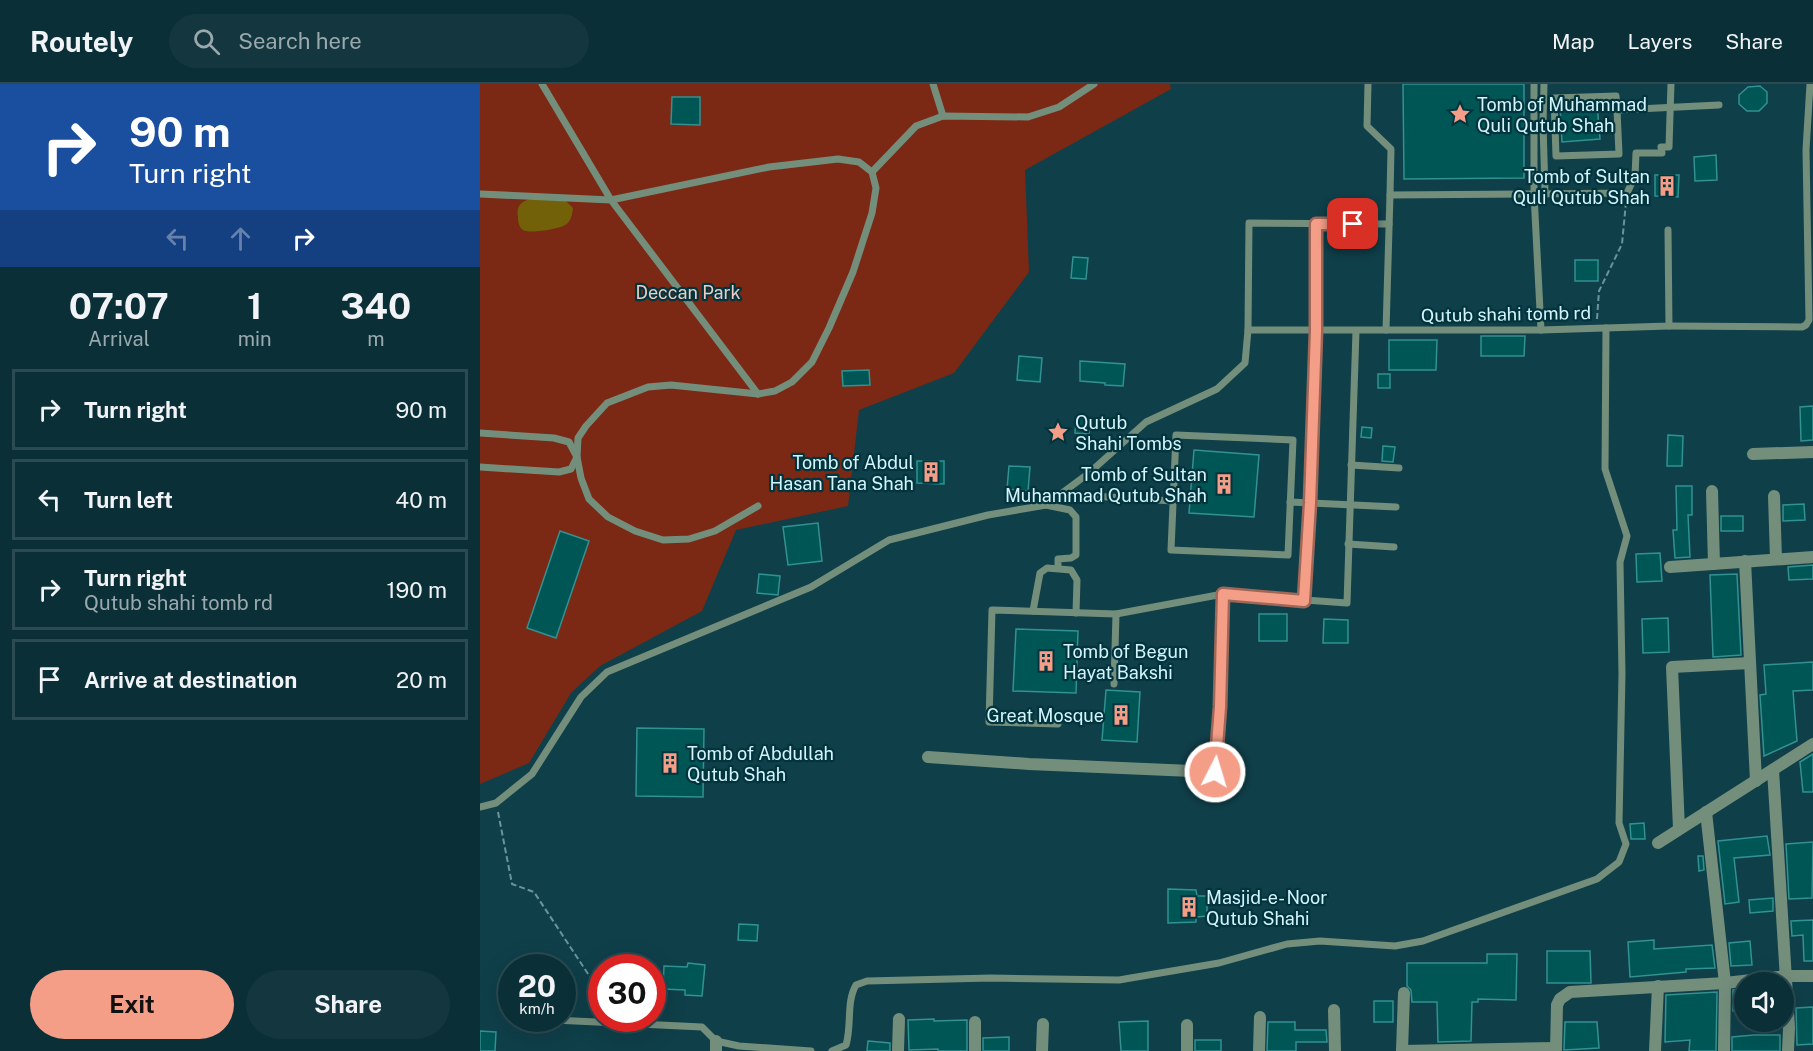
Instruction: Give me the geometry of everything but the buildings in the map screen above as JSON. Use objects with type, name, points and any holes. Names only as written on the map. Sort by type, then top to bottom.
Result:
[{"type":"street","points":[[1753,454],[1813,452]]},
{"type":"street","points":[[1713,491],[1714,564]]},
{"type":"street","points":[[1774,496],[1776,559]]},
{"type":"street","points":[[1670,567],[1813,557]]},
{"type":"street","points":[[1746,561],[1756,781]]},
{"type":"street","points":[[1679,829],[1672,667],[1750,663]]},
{"type":"street","points":[[928,757],[1215,772],[1220,707]]},
{"type":"street","points":[[1658,843],[1813,744]]},
{"type":"street","points":[[1773,770],[1786,972]]},
{"type":"street","points":[[1706,812],[1725,983],[1724,1051]]},
{"type":"street","points":[[1794,976],[1813,976]]},
{"type":"street","points":[[1404,993],[1402,1051],[1556,1050],[1557,1005],[1564,995],[1570,992],[1734,982]]},
{"type":"street","points":[[1654,1051],[1658,986]]},
{"type":"street","points":[[1334,1010],[1335,1051]]},
{"type":"street","points":[[1259,1051],[1260,1017]]},
{"type":"street","points":[[898,1051],[899,1019]]},
{"type":"street","points":[[975,1022],[975,1051]]},
{"type":"street","points":[[1042,1051],[1043,1024]]},
{"type":"street","points":[[1186,1025],[1186,1051]]},
{"type":"street","points":[[1788,1051],[1789,1032]]},
{"type":"lane","points":[[542,84],[611,200],[758,394]]},
{"type":"lane","points":[[933,84],[943,116]]},
{"type":"lane","points":[[872,172],[916,126],[943,116],[1028,117],[1059,107],[1094,84]]},
{"type":"lane","points":[[1368,84],[1367,126],[1391,148],[1386,330]]},
{"type":"lane","points":[[1534,84],[1534,194],[1541,330]]},
{"type":"lane","points":[[1544,84],[1545,193]]},
{"type":"lane","points":[[1390,195],[1627,193],[1635,176],[1636,153],[1662,153],[1661,147],[1669,147],[1671,84]]},
{"type":"lane","name":"Qutub shahi tomb rd","points":[[1248,330],[1802,327],[1809,320],[1806,150],[1810,84]]},
{"type":"lane","points":[[1616,96],[1617,110],[1619,154],[1556,156],[1554,98],[1616,96]]},
{"type":"lane","points":[[1617,110],[1719,105]]},
{"type":"lane","points":[[1543,123],[1555,122]]},
{"type":"lane","points":[[480,194],[611,200],[769,167],[838,159],[859,162],[872,172],[876,188],[872,213],[853,272],[812,362],[792,382],[775,392],[758,394],[671,386],[648,387],[607,403],[578,438],[577,457],[580,478],[589,499],[608,517],[635,531],[663,540],[689,539],[715,531],[758,506]]},
{"type":"lane","points":[[1046,505],[1089,473],[1146,422],[1217,389],[1245,363],[1248,330],[1249,223],[1389,224]]},
{"type":"lane","points":[[1304,601],[1316,331],[1316,224]]},
{"type":"lane","points":[[1668,230],[1669,326]]},
{"type":"lane","points":[[832,1051],[846,1045],[849,1035],[852,993],[856,985],[867,981],[991,978],[1119,980],[1220,963],[1287,944],[1320,941],[1395,946],[1423,941],[1597,879],[1619,862],[1626,844],[1619,823],[1622,674],[1620,562],[1627,536],[1605,469],[1606,328]]},
{"type":"lane","points":[[1058,724],[989,722],[992,610],[1116,614],[1223,594],[1347,603],[1356,331]]},
{"type":"lane","points":[[480,433],[554,438],[569,442],[577,457]]},
{"type":"lane","points":[[1176,435],[1293,440],[1288,555],[1171,550],[1173,501],[1176,435]]},
{"type":"lane","points":[[480,467],[559,472],[571,469],[577,457]]},
{"type":"lane","points":[[1351,465],[1399,468]]},
{"type":"lane","points":[[1059,494],[1173,501]]},
{"type":"lane","points":[[1290,502],[1396,507]]},
{"type":"lane","points":[[480,807],[496,803],[532,774],[581,697],[607,672],[811,587],[889,540],[988,515],[1046,505],[1070,510],[1076,517],[1076,555],[1071,558],[1058,559],[1058,568]]},
{"type":"lane","points":[[1348,544],[1394,547]]},
{"type":"lane","points":[[1033,611],[1040,573],[1047,568],[1058,568],[1071,570],[1077,580],[1076,613]]},
{"type":"lane","points":[[1220,707],[1223,594]]},
{"type":"lane","points":[[1114,684],[1116,614]]},
{"type":"lane","points":[[576,1021],[702,1027],[716,1046],[811,1051]]},
{"type":"path","points":[[1596,328],[1599,291],[1622,244],[1627,193]]},
{"type":"path","points":[[496,803],[512,884],[534,892],[588,974]]},
{"type":"green space","name":"Deccan Park","points":[[480,84],[1170,84],[1171,89],[1025,170],[1029,272],[954,373],[859,410],[848,506],[736,530],[702,611],[600,666],[571,693],[529,763],[480,784]]},
{"type":"shaded area","points":[[530,199],[564,199],[573,208],[567,224],[544,230],[526,231],[522,229],[518,219],[520,204]]},
{"type":"place","name":"Tomb of Muhammad Quli Qutub Shah","points":[[1460,114]]},
{"type":"place","name":"Tomb of Sultan Quli Qutub Shah","points":[[1667,186]]},
{"type":"place","name":"Qutub Shahi Tombs","points":[[1058,432]]},
{"type":"place","name":"Tomb of Abdul Hasan Tana Shah","points":[[931,472]]},
{"type":"place","name":"Tomb of Sultan Muhammad Qutub Shah","points":[[1224,484]]},
{"type":"place","name":"Tomb of Begun Hayat Bakshi","points":[[1046,661]]},
{"type":"place","name":"Great Mosque","points":[[1121,715]]},
{"type":"place","name":"Tomb of Abdullah Qutub Shah","points":[[670,763]]},
{"type":"place","name":"Masjid-e- Noor Qutub Shahi","points":[[1189,907]]},
{"type":"route","points":[[1215,772],[1220,707],[1223,594],[1304,601],[1316,331],[1316,224],[1353,224]]}]
